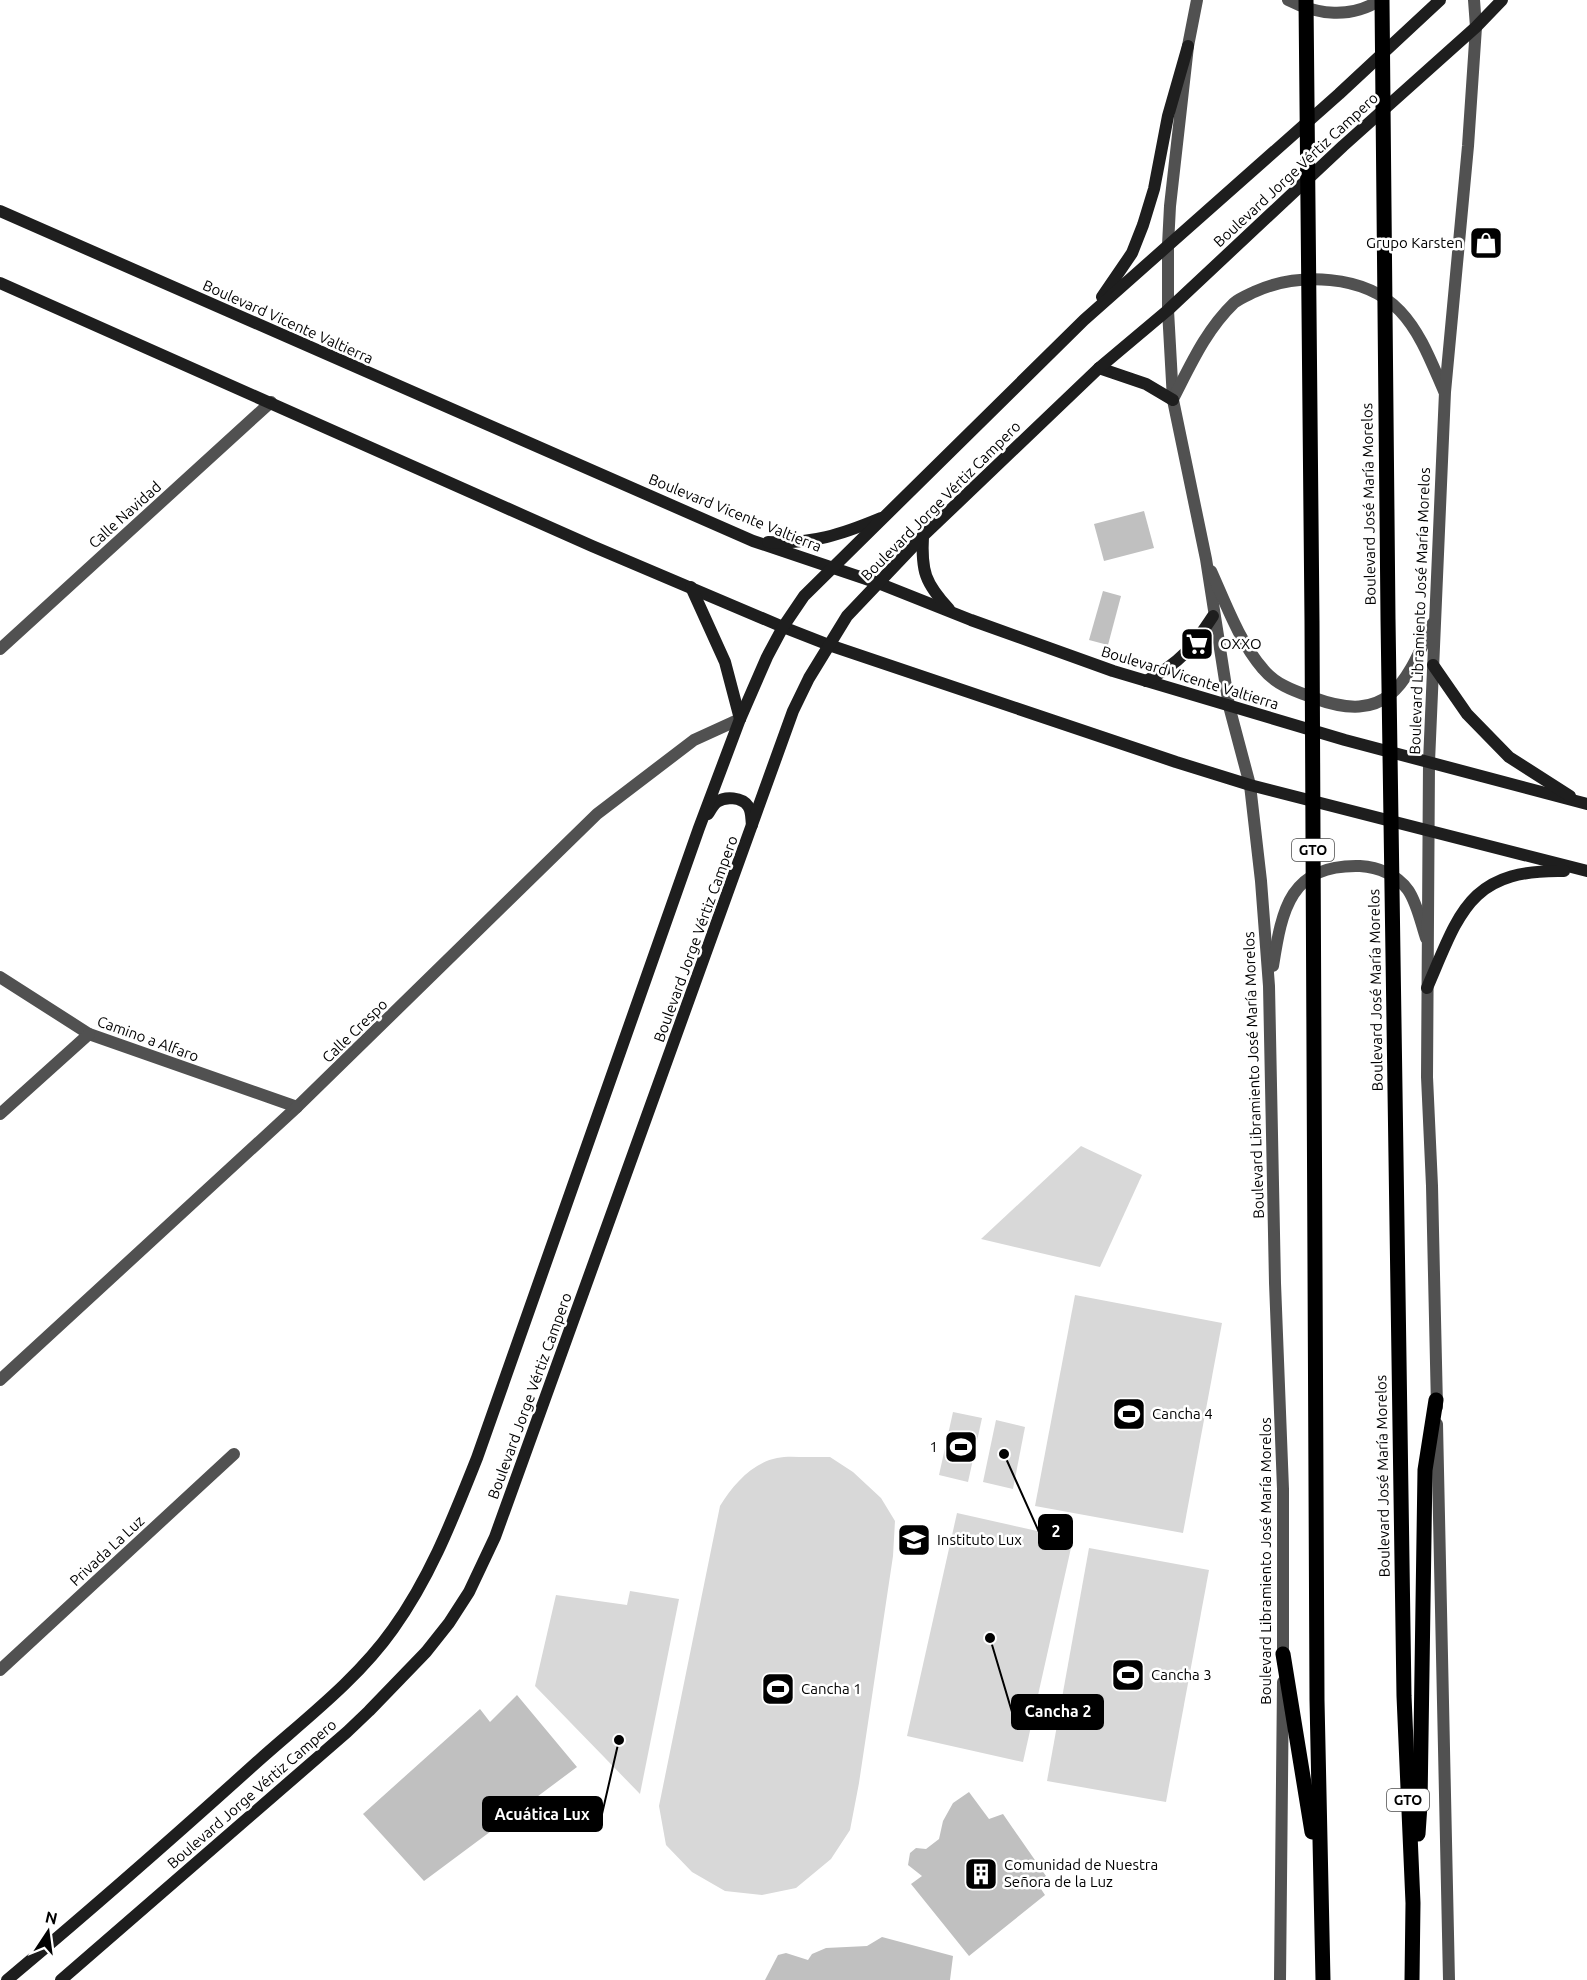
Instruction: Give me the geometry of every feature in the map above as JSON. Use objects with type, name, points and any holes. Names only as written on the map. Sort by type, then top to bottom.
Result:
[{"type":"main road","name":"GTO","points":[[1306,0],[1317,1700],[1323,1980]]},
{"type":"main road","name":"Boulevard José María Morelos","points":[[1381,0],[1404,1696],[1413,1903],[1412,1980]]},
{"type":"main road","name":"Boulevard Jorge Vértiz Campero","points":[[7,1980],[116,1888],[353,1676],[392,1631],[420,1589],[443,1541],[477,1458],[699,828],[740,719],[767,657],[783,627],[804,596],[1084,320],[1340,94],[1440,0]]},
{"type":"main road","name":"Boulevard Jorge Vértiz Campero","points":[[61,1980],[347,1732],[426,1652],[449,1623],[469,1592],[495,1537],[793,711],[809,678],[847,616],[923,536],[1099,368],[1168,310],[1343,146],[1476,27],[1502,0]]},
{"type":"main road","points":[[1084,320],[1132,254],[1154,189],[1168,116],[1188,46]]},
{"type":"main road","name":"Boulevard Vicente Valtierra","points":[[0,211],[753,541],[878,583],[1113,672],[1584,804]]},
{"type":"main road","points":[[0,283],[592,546],[829,645],[1176,762],[1250,784],[1587,871]]},
{"type":"main road","points":[[1099,368],[1146,384],[1173,400]]},
{"type":"main road","points":[[753,541],[784,543],[830,538],[888,515]]},
{"type":"main road","points":[[923,536],[921,561],[926,578],[936,595],[951,612]]},
{"type":"main road","points":[[691,587],[725,662],[740,719]]},
{"type":"main road","points":[[1146,681],[1177,663],[1192,648],[1214,616]]},
{"type":"main road","points":[[1433,665],[1467,714],[1509,757],[1584,804]]},
{"type":"main road","points":[[699,828],[717,802],[729,798],[741,800],[748,805],[752,829]]},
{"type":"main road","points":[[1427,988],[1453,928],[1466,907],[1483,889],[1513,875],[1539,870],[1587,871]]},
{"type":"main road","points":[[1413,1903],[1420,1805],[1425,1470],[1437,1400]]},
{"type":"main road","points":[[1283,1654],[1321,1888]]},
{"type":"street","name":"Boulevard Libramiento José María Morelos","points":[[1197,0],[1188,46],[1168,245],[1168,310],[1173,400],[1206,559],[1229,706],[1250,784],[1261,881],[1269,986],[1275,1283],[1283,1490],[1280,1980]]},
{"type":"street","points":[[1288,0],[1307,10],[1341,15],[1381,0]]},
{"type":"street","name":"Boulevard Libramiento José María Morelos","points":[[1449,1980],[1432,1186],[1427,1077],[1429,762],[1445,392],[1467,155],[1476,27],[1474,0]]},
{"type":"street","points":[[1173,400],[1200,345],[1215,322],[1237,300],[1265,287],[1307,279],[1343,282],[1372,291],[1400,311],[1420,339],[1445,392]]},
{"type":"street","name":"Calle Navidad","points":[[0,649],[271,402]]},
{"type":"street","points":[[1206,559],[1240,636],[1263,669],[1284,687],[1348,708],[1376,704],[1394,693],[1413,667],[1437,615]]},
{"type":"street","name":"Calle Crespo","points":[[0,1380],[297,1107],[597,814],[694,740],[740,719]]},
{"type":"street","points":[[1269,986],[1285,910],[1299,886],[1308,877],[1323,870],[1366,866],[1385,871],[1399,880],[1409,892],[1429,944]]},
{"type":"street","name":"Camino a Alfaro","points":[[0,976],[89,1034],[297,1107]]},
{"type":"street","points":[[0,1114],[89,1034]]},
{"type":"street","name":"Privada La Luz","points":[[0,1670],[234,1454]]},
{"type":"shaded area","points":[[1081,1146],[1142,1175],[1100,1267],[981,1239]]},
{"type":"shaded area","name":"Cancha 4","points":[[1075,1295],[1222,1323],[1183,1533],[1035,1506]]},
{"type":"shaded area","name":"1","points":[[953,1412],[982,1418],[968,1482],[939,1475]]},
{"type":"shaded area","points":[[996,1420],[1025,1427],[1013,1489],[983,1482]]},
{"type":"shaded area","name":"Cancha 1","points":[[780,1457],[830,1457],[853,1472],[881,1498],[895,1521],[893,1556],[850,1830],[831,1859],[796,1888],[762,1895],[725,1891],[692,1872],[666,1845],[659,1806],[720,1506],[737,1483],[759,1465]]},
{"type":"shaded area","points":[[957,1513],[1073,1539],[1023,1762],[907,1736]]},
{"type":"shaded area","name":"Cancha 3","points":[[1089,1548],[1209,1570],[1166,1802],[1047,1781]]},
{"type":"shaded area","points":[[630,1591],[679,1599],[640,1794],[535,1686],[556,1595],[627,1605]]},
{"type":"building","points":[[1144,511],[1154,548],[1104,561],[1094,524]]},
{"type":"building","points":[[1103,591],[1121,596],[1108,645],[1089,640]]},
{"type":"building","points":[[517,1695],[577,1767],[424,1881],[363,1814],[480,1709],[490,1722]]},
{"type":"building","name":"Comunidad de Nuestra Señora de la Luz","points":[[969,1792],[989,1819],[1003,1814],[1046,1876],[1037,1883],[1045,1895],[969,1956],[911,1884],[922,1876],[908,1865],[910,1853],[916,1848],[926,1849],[939,1839],[943,1821],[953,1803]]},
{"type":"building","points":[[882,1937],[953,1956],[950,1980],[765,1980],[778,1955],[786,1953],[808,1960],[812,1954],[826,1948],[867,1946]]},
{"type":"place","name":"Grupo Karsten","points":[[1486,243]]},
{"type":"place","name":"OXXO","points":[[1197,644]]},
{"type":"place","name":"Cancha 4","points":[[1129,1414]]},
{"type":"place","name":"1","points":[[961,1447]]},
{"type":"place","name":"2","points":[[1004,1454]]},
{"type":"place","name":"Instituto Lux","points":[[914,1540]]},
{"type":"place","name":"Cancha 2","points":[[990,1638]]},
{"type":"place","name":"Cancha 3","points":[[1128,1675]]},
{"type":"place","name":"Cancha 1","points":[[778,1689]]},
{"type":"place","name":"Acuática Lux","points":[[619,1740]]},
{"type":"place","name":"Comunidad de Nuestra Señora de la Luz","points":[[981,1874]]}]
